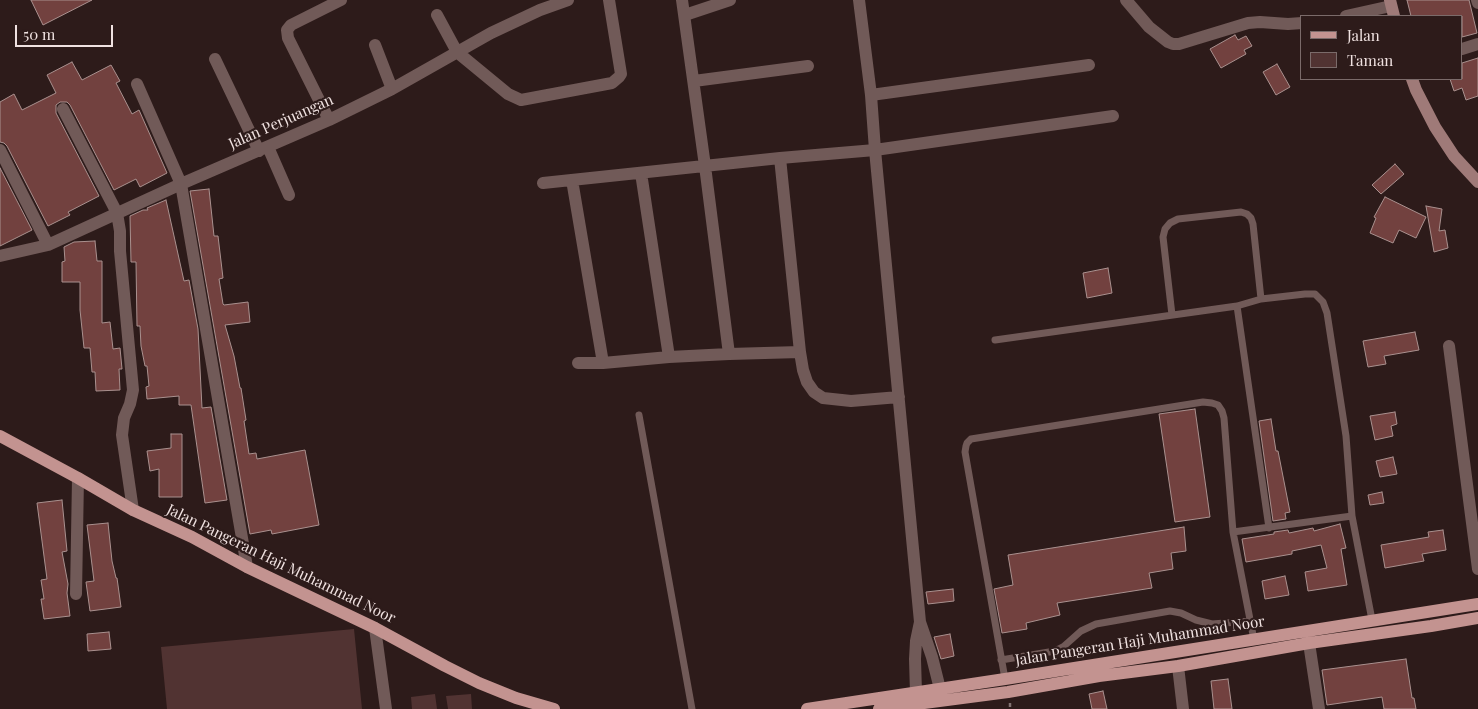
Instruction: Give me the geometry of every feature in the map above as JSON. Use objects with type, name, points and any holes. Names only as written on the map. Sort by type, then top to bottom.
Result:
[{"type":"main road","points":[[1412,80],[1435,127],[1454,156],[1478,182]]},
{"type":"main road","name":"Jalan Pangeran Haji Muhammad Noor","points":[[0,436],[133,510],[192,536],[247,568],[375,628],[479,683],[516,698],[554,709]]},
{"type":"main road","name":"Jalan Pangeran Haji Muhammad Noor","points":[[879,709],[901,707],[1013,684],[1254,640],[1478,604]]},
{"type":"main road","points":[[1427,612],[1431,626]]},
{"type":"main road","name":"Jalan Pangeran Haji Muhammad Noor","points":[[807,709],[940,689],[1099,676],[1178,666],[1309,643],[1478,618]]},
{"type":"street","points":[[328,120],[288,38],[287,30],[291,25],[341,0]]},
{"type":"street","name":"Jalan Perjuangan","points":[[0,256],[48,245],[328,120],[392,89],[538,5],[568,0]]},
{"type":"street","points":[[437,15],[457,52],[508,94],[522,100],[616,81],[621,74],[609,0]]},
{"type":"street","points":[[682,0],[729,354]]},
{"type":"street","points":[[685,15],[730,0]]},
{"type":"street","points":[[859,0],[871,95],[920,622],[940,689]]},
{"type":"street","points":[[1126,0],[1148,27],[1173,44],[1179,44],[1248,23],[1300,23]]},
{"type":"street","points":[[1351,15],[1392,7]]},
{"type":"street","points":[[1463,49],[1478,44]]},
{"type":"street","points":[[375,45],[392,89]]},
{"type":"street","points":[[215,59],[289,195]]},
{"type":"street","points":[[871,95],[1089,65]]},
{"type":"street","points":[[694,81],[808,66]]},
{"type":"street","points":[[136,84],[181,184],[247,568]]},
{"type":"street","points":[[63,109],[117,213],[133,390],[124,418],[122,434],[133,510]]},
{"type":"street","points":[[543,183],[875,150],[1113,116]]},
{"type":"street","points":[[0,150],[48,245]]},
{"type":"street","points":[[780,158],[800,352],[807,382],[814,392],[824,398],[851,401],[899,398]]},
{"type":"street","points":[[641,173],[669,357]]},
{"type":"street","points":[[572,180],[602,363]]},
{"type":"street","points":[[1449,346],[1478,569]]},
{"type":"street","points":[[578,363],[729,354],[800,352]]},
{"type":"street","points":[[76,594],[78,478]]},
{"type":"street","points":[[916,693],[916,641],[920,622]]},
{"type":"street","points":[[375,628],[386,709]]},
{"type":"street","points":[[1309,643],[1319,709]]},
{"type":"street","points":[[1178,666],[1183,709]]},
{"type":"lane","points":[[1172,315],[1163,237],[1165,229],[1178,218],[1241,212],[1247,214],[1253,224],[1261,299]]},
{"type":"lane","points":[[995,340],[1237,306],[1261,299],[1315,294],[1323,302],[1327,313],[1346,436],[1352,516],[1372,620]]},
{"type":"lane","points":[[1237,306],[1269,528]]},
{"type":"lane","points":[[1013,684],[1001,660],[965,452],[967,442],[971,439],[1203,402],[1212,402],[1218,405],[1222,410],[1224,418],[1233,532],[1254,640]]},
{"type":"lane","points":[[639,415],[692,709]]},
{"type":"lane","points":[[1233,532],[1352,516]]},
{"type":"lane","points":[[1001,660],[1056,651],[1081,631],[1096,624],[1170,611],[1182,613],[1196,620],[1212,624],[1251,621]]},
{"type":"green space","points":[[354,629],[362,709],[167,709],[161,647]]},
{"type":"green space","points":[[435,694],[437,709],[412,709],[411,697]]},
{"type":"green space","points":[[471,694],[472,709],[448,709],[446,696]]},
{"type":"building","points":[[31,0],[92,0],[43,25]]},
{"type":"building","points":[[1407,0],[1469,0],[1477,33],[1463,37],[1463,15],[1411,15]]},
{"type":"building","points":[[1235,35],[1238,40],[1246,36],[1252,46],[1244,50],[1246,54],[1221,68],[1210,49]]},
{"type":"building","points":[[1478,58],[1478,96],[1466,100],[1462,88],[1454,91],[1450,80],[1463,80],[1463,63]]},
{"type":"building","points":[[72,62],[82,80],[111,65],[120,81],[116,83],[132,114],[139,110],[167,173],[140,187],[136,179],[114,190],[70,105],[67,102],[60,102],[56,105],[56,113],[99,196],[68,212],[70,215],[48,226],[7,146],[0,142],[0,102],[14,94],[22,110],[56,93],[47,75]]},
{"type":"building","points":[[1277,64],[1290,87],[1276,95],[1263,72]]},
{"type":"building","points":[[1395,164],[1404,174],[1381,194],[1372,185]]},
{"type":"building","points":[[0,168],[32,230],[0,246]]},
{"type":"building","points":[[209,189],[214,236],[218,236],[223,278],[219,279],[223,304],[248,302],[250,322],[225,325],[241,388],[249,454],[256,453],[257,459],[305,450],[319,525],[272,534],[271,530],[250,534],[190,191]]},
{"type":"building","points":[[1385,197],[1426,217],[1416,238],[1399,230],[1393,243],[1370,233],[1376,218],[1374,217]]},
{"type":"building","points":[[166,200],[184,281],[189,280],[198,329],[202,408],[211,407],[227,500],[205,503],[191,405],[179,405],[179,396],[147,399],[146,387],[149,386],[147,366],[145,366],[141,346],[140,326],[137,326],[136,262],[131,262],[130,216],[143,210],[148,210],[147,208]]},
{"type":"building","points":[[1426,206],[1442,209],[1439,231],[1445,230],[1448,248],[1434,252]]},
{"type":"building","points":[[95,241],[97,261],[102,261],[102,323],[110,322],[113,349],[120,348],[122,369],[119,369],[120,390],[96,391],[95,372],[92,372],[90,348],[84,348],[80,310],[80,282],[62,282],[62,262],[65,261],[64,247],[74,242]]},
{"type":"building","points":[[1108,268],[1112,293],[1087,298],[1083,273]]},
{"type":"building","points":[[1415,332],[1419,350],[1384,356],[1386,364],[1368,367],[1363,341]]},
{"type":"building","points":[[1195,409],[1210,517],[1175,522],[1159,414]]},
{"type":"building","points":[[1395,412],[1397,424],[1391,426],[1393,436],[1375,440],[1370,416]]},
{"type":"building","points":[[1271,419],[1276,451],[1278,451],[1290,512],[1285,513],[1286,519],[1273,521],[1259,421]]},
{"type":"building","points":[[171,434],[182,434],[182,497],[159,497],[159,469],[150,471],[147,451],[171,448]]},
{"type":"building","points":[[1393,457],[1397,474],[1380,477],[1376,461]]},
{"type":"building","points":[[1382,492],[1384,503],[1370,505],[1368,495]]},
{"type":"building","points":[[62,500],[67,551],[62,552],[68,584],[67,593],[70,616],[44,619],[41,599],[44,599],[41,580],[47,579],[37,503]]},
{"type":"building","points":[[108,523],[112,561],[117,578],[121,607],[90,611],[86,582],[94,581],[87,525]]},
{"type":"building","points":[[1340,524],[1346,548],[1341,549],[1347,585],[1308,591],[1305,572],[1327,568],[1321,545],[1292,551],[1292,554],[1246,562],[1242,539],[1288,530],[1289,533],[1313,528],[1314,531]]},
{"type":"building","points":[[1184,527],[1186,551],[1171,553],[1173,569],[1149,573],[1152,588],[1057,603],[1060,615],[1026,623],[1027,629],[1002,633],[994,589],[1013,585],[1008,555]]},
{"type":"building","points":[[1443,530],[1446,550],[1422,554],[1424,561],[1385,568],[1381,545],[1429,537],[1428,532]]},
{"type":"building","points":[[1285,576],[1289,595],[1265,599],[1262,581]]},
{"type":"building","points":[[953,589],[954,601],[928,604],[926,592]]},
{"type":"building","points":[[109,632],[111,649],[88,651],[87,634]]},
{"type":"building","points":[[950,634],[954,656],[941,659],[934,637]]},
{"type":"building","points":[[1406,659],[1412,698],[1414,698],[1416,709],[1384,709],[1382,697],[1327,705],[1322,670]]},
{"type":"building","points":[[1228,679],[1232,709],[1214,709],[1211,681]]},
{"type":"building","points":[[1103,691],[1107,709],[1092,709],[1089,694]]}]
